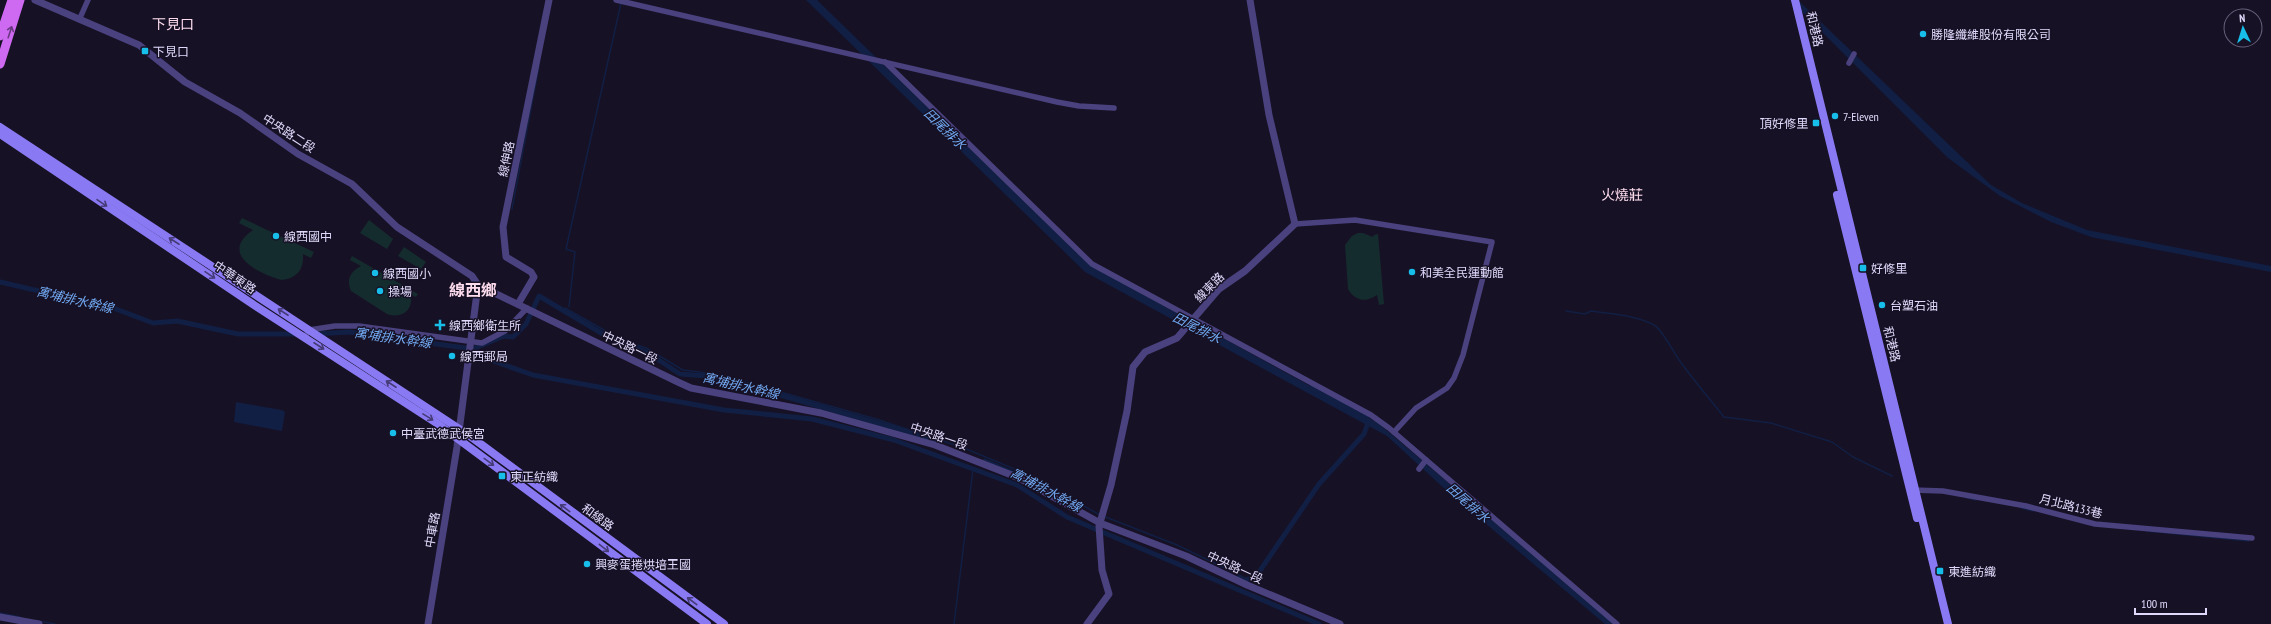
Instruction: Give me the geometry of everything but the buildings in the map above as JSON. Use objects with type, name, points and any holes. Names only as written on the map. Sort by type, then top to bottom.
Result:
[{"type":"main road","points":[[0,36],[12,0]]},
{"type":"main road","points":[[0,64],[20,0]]},
{"type":"main road","name":"和港路","points":[[1794,1],[1869,315],[1948,624]]},
{"type":"main road","name":"中華東路","points":[[0,127],[459,429]]},
{"type":"main road","name":"中華東路","points":[[0,134],[438,424],[457,439]]},
{"type":"main road","name":"和線路","points":[[459,429],[707,624]]},
{"type":"main road","name":"和線路","points":[[457,439],[724,624]]},
{"type":"main road","name":"和港路","points":[[1913,490],[1944,624]]},
{"type":"street","name":"中央路二段","points":[[35,0],[139,44],[185,82],[240,113],[298,154],[352,184],[386,219],[415,240],[472,276],[478,285],[518,304]]},
{"type":"street","points":[[80,18],[88,0]]},
{"type":"street","name":"線伸路","points":[[518,304],[534,277],[531,272],[506,257],[503,227],[549,0]]},
{"type":"street","points":[[616,0],[1057,102],[1079,106],[1114,108]]},
{"type":"street","points":[[1250,0],[1269,115],[1295,224],[1355,220],[1492,242],[1463,355],[1454,378],[1447,388],[1416,408],[1394,432]]},
{"type":"street","points":[[1849,62],[1854,54]]},
{"type":"street","points":[[884,62],[1092,264],[1371,415],[1394,432],[1617,624]]},
{"type":"street","name":"線東路","points":[[1087,624],[1109,594],[1102,570],[1100,522],[1111,485],[1133,367],[1145,352],[1177,338],[1219,289],[1245,270],[1295,224]]},
{"type":"street","points":[[457,439],[478,285]]},
{"type":"street","name":"中央路一段","points":[[518,304],[691,388],[821,412],[935,445],[1020,478],[1100,522],[1186,556],[1247,585],[1340,624]]},
{"type":"street","points":[[305,337],[309,330],[335,326],[359,326],[470,346],[501,335],[516,322],[527,308]]},
{"type":"street","name":"中車路","points":[[428,624],[457,439]]},
{"type":"street","points":[[1420,469],[1426,460]]},
{"type":"street","name":"月北路133巷","points":[[1913,490],[1943,491],[2026,506],[2095,524],[2252,538]]},
{"type":"street","points":[[0,616],[39,624]]},
{"type":"green space","points":[[242,218],[314,252],[311,258],[303,254],[299,272],[288,279],[282,280],[253,268],[241,255],[240,247],[243,239],[253,230],[239,223]]},
{"type":"green space","points":[[369,220],[393,239],[387,249],[360,233]]},
{"type":"green space","points":[[1358,233],[1363,233],[1373,237],[1374,235],[1378,234],[1384,304],[1379,305],[1377,295],[1373,298],[1361,300],[1354,296],[1348,289],[1345,245],[1352,236]]},
{"type":"green space","points":[[404,247],[426,262],[421,269],[398,256]]},
{"type":"green space","points":[[352,256],[418,294],[416,297],[411,295],[410,305],[405,312],[397,315],[387,314],[351,291],[349,283],[350,276],[361,266],[350,260]]},
{"type":"water","points":[[806,0],[817,0],[1091,266],[1378,423],[1615,624],[1605,624],[1448,492],[1387,436],[1085,272]]},
{"type":"water","points":[[1790,0],[1798,0],[1991,185],[2022,203],[2087,230],[2271,266],[2271,272],[2091,237],[2051,222],[2000,196],[1948,158]]},
{"type":"water","points":[[236,402],[282,410],[285,412],[282,431],[234,422]]},
{"type":"waterway","points":[[569,307],[575,252],[566,249],[621,3]]},
{"type":"waterway","points":[[512,209],[539,66]]},
{"type":"waterway","name":"寓埔排水幹線","points":[[0,282],[116,309],[153,323],[177,321],[238,334],[299,334]]},
{"type":"waterway","name":"寓埔排水幹線","points":[[315,334],[349,332],[473,349],[504,336],[513,337],[526,324],[539,296],[603,334],[648,353],[680,374],[706,376],[759,389],[908,432],[934,442]]},
{"type":"waterway","name":"寓埔排水幹線","points":[[565,308],[620,339],[646,348],[683,370],[700,372],[749,383],[876,419],[964,448],[1024,473],[1100,515]]},
{"type":"waterway","points":[[1566,311],[1585,314],[1591,311],[1623,315],[1654,325],[1661,332],[1682,364],[1724,417],[1771,423],[1832,442],[1853,457],[1892,476]]},
{"type":"waterway","points":[[473,349],[493,361],[533,375],[724,410],[812,419],[894,440],[1017,485],[1067,517],[1319,624]]},
{"type":"waterway","name":"田尾排水","points":[[1313,388],[1364,417]]},
{"type":"waterway","name":"寓埔排水幹線","points":[[1238,578],[1243,580],[1255,578],[1319,484],[1364,434],[1369,420]]},
{"type":"waterway","name":"寓埔排水幹線","points":[[985,461],[1029,480]]},
{"type":"waterway","points":[[954,624],[973,469]]},
{"type":"waterway","points":[[1967,498],[1976,500]]},
{"type":"waterway","points":[[2021,508],[2033,511]]},
{"type":"waterway","points":[[1103,516],[1177,545],[1243,577]]},
{"type":"waterway","points":[[2147,531],[2249,541]]},
{"type":"waterway","points":[[0,613],[20,617]]},
{"type":"waterway","points":[[39,621],[55,624]]},
{"type":"place","name":"勝隆纖維股份有限公司","points":[[1923,34]]},
{"type":"place","name":"下見口","points":[[145,51]]},
{"type":"place","name":"7-Eleven","points":[[1835,116]]},
{"type":"place","name":"頂好修里","points":[[1816,123]]},
{"type":"place","name":"線西國中","points":[[276,236]]},
{"type":"place","name":"好修里","points":[[1863,268]]},
{"type":"place","name":"和美全民運動館","points":[[1412,272]]},
{"type":"place","name":"線西國小","points":[[375,273]]},
{"type":"place","name":"操場","points":[[380,291]]},
{"type":"place","name":"台塑石油","points":[[1882,305]]},
{"type":"place","name":"線西鄉衛生所","points":[[440,325]]},
{"type":"place","name":"線西郵局","points":[[452,356]]},
{"type":"place","name":"中臺武德武侯宮","points":[[393,433]]},
{"type":"place","name":"東正紡織","points":[[502,476]]},
{"type":"place","name":"興麥蛋捲烘培王國","points":[[587,564]]},
{"type":"place","name":"東進紡織","points":[[1940,571]]},
{"type":"district","name":"下見口","points":[[173,24]]},
{"type":"district","name":"火燒莊","points":[[1622,195]]},
{"type":"district","name":"線西鄉","points":[[473,290]]}]
